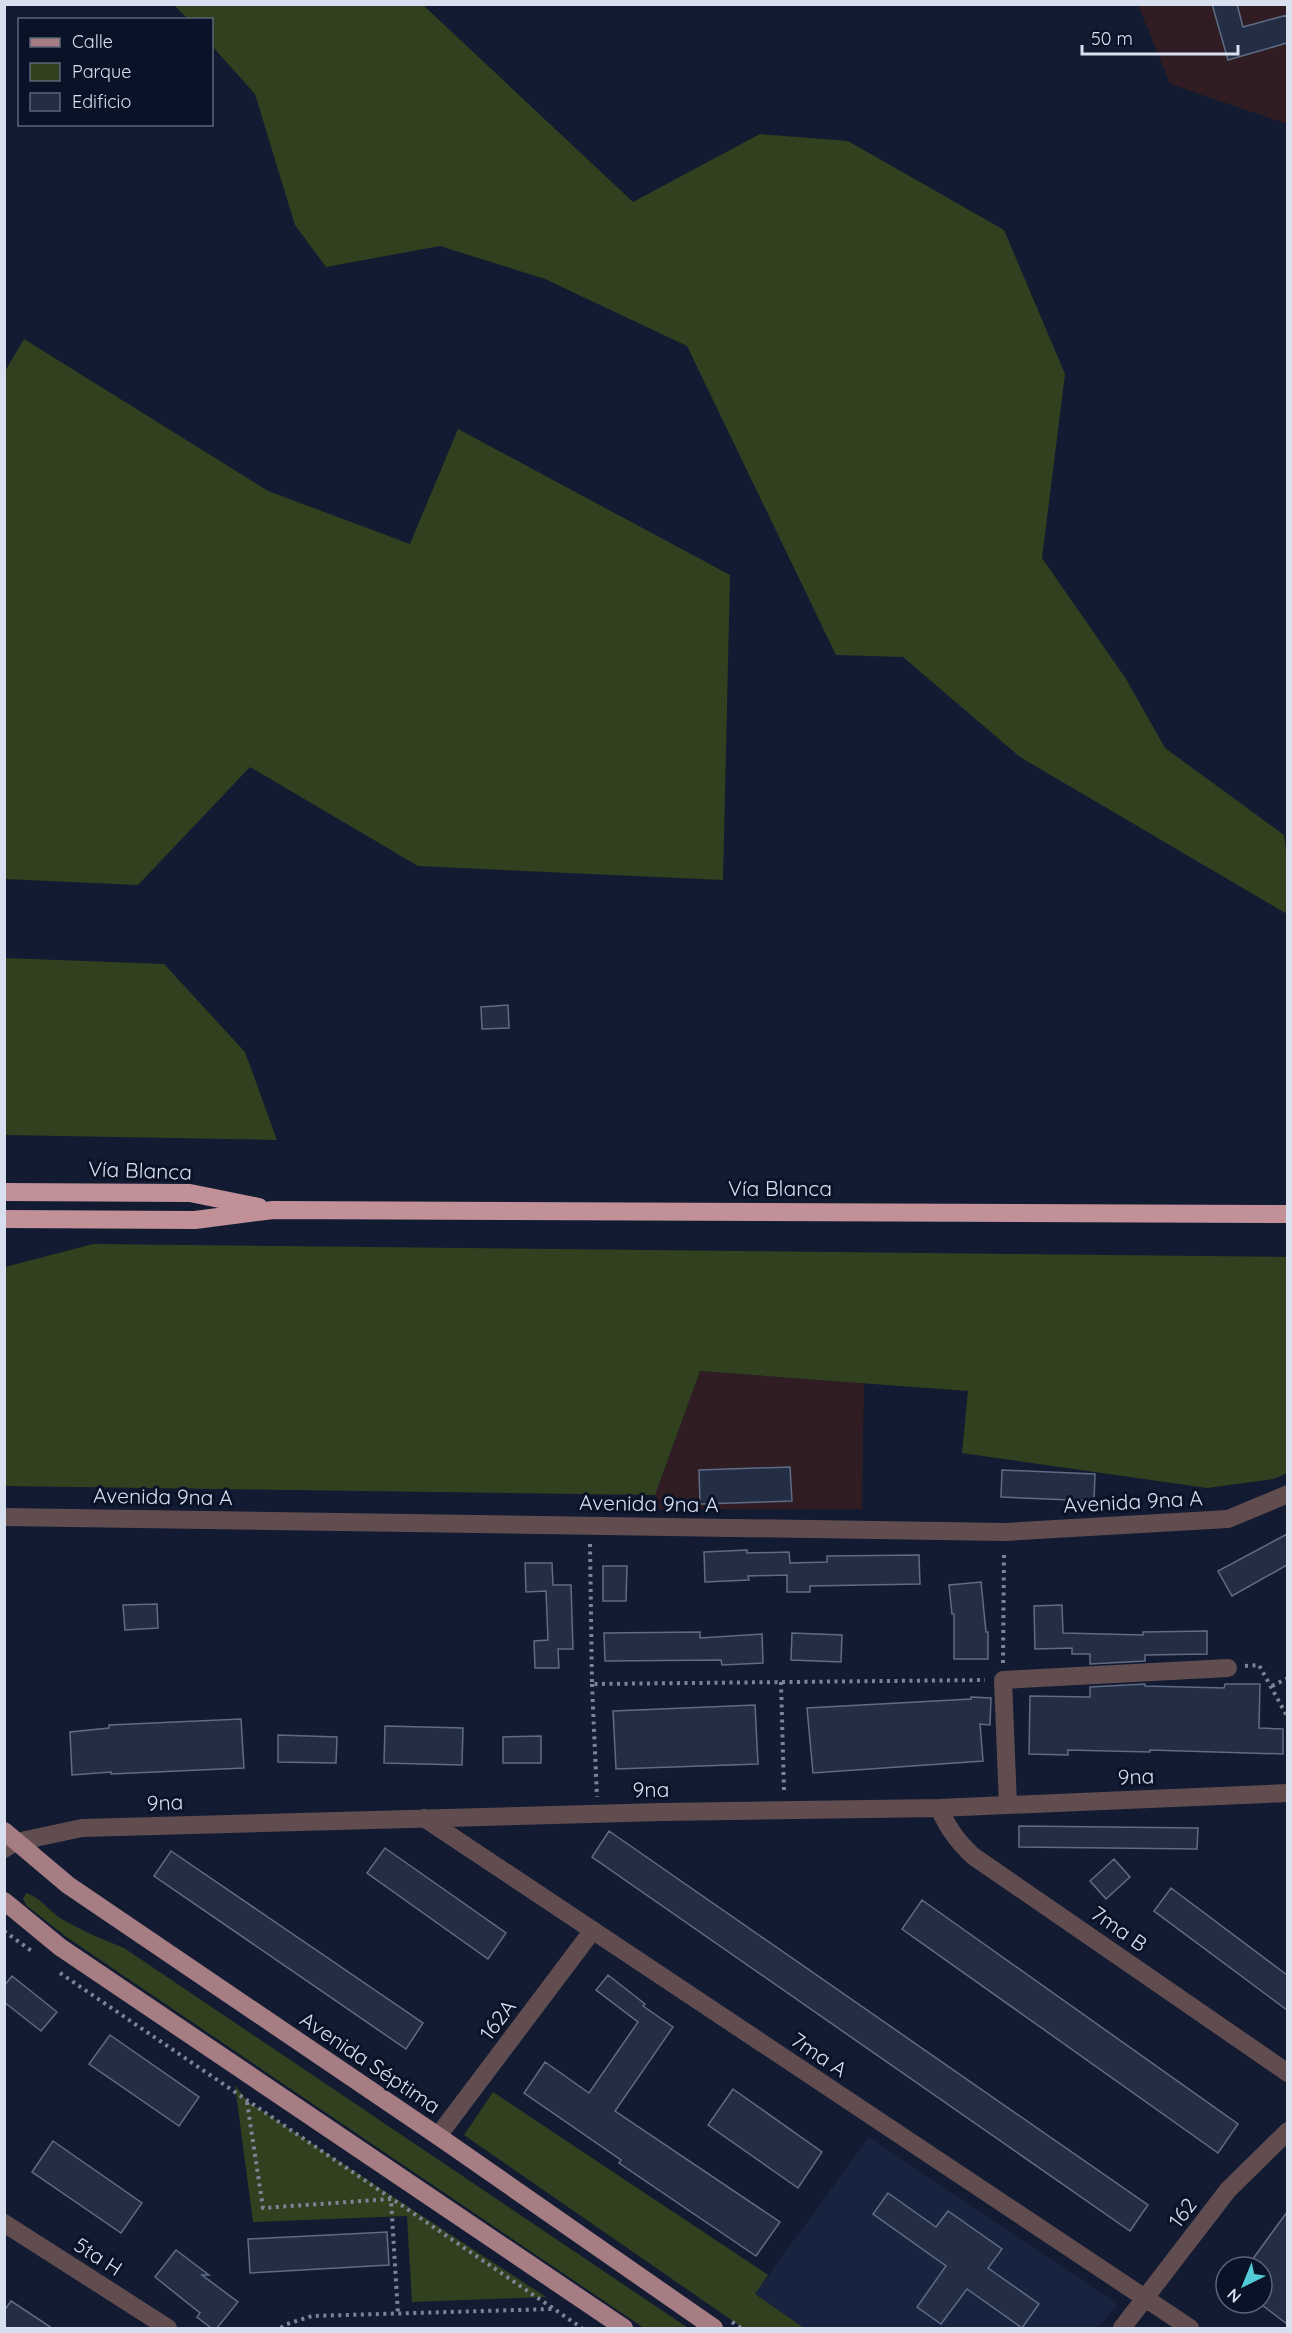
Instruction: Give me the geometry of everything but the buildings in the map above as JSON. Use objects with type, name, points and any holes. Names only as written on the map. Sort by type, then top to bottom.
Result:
[{"type":"highway","name":"Vía Blanca","points":[[7,1191],[190,1192],[273,1210]]},
{"type":"highway","name":"Vía Blanca","points":[[4,1219],[195,1220],[273,1210],[1287,1214]]},
{"type":"highway","points":[[4,1232],[75,1219]]},
{"type":"main road","name":"Avenida Séptima","points":[[8,1841],[68,1885],[438,2136],[714,2328]]},
{"type":"main road","points":[[4,1901],[60,1947],[624,2328]]},
{"type":"street","name":"Avenida 9na A","points":[[4,1517],[1005,1532],[1228,1518],[1287,1494]]},
{"type":"street","points":[[1008,1805],[1003,1680],[1228,1668]]},
{"type":"street","name":"9na","points":[[8,1841],[82,1828],[424,1818],[939,1808],[1287,1793]]},
{"type":"street","name":"7ma B","points":[[939,1808],[949,1829],[959,1843],[973,1856],[1287,2073]]},
{"type":"street","name":"7ma A","points":[[424,1818],[1190,2328]]},
{"type":"street","name":"162A","points":[[438,2136],[593,1930]]},
{"type":"street","name":"162","points":[[1122,2328],[1228,2190],[1287,2131]]},
{"type":"street","name":"5ta H","points":[[4,2223],[168,2328]]},
{"type":"path","points":[[589,1525],[592,1684],[598,1814]]},
{"type":"path","points":[[592,1684],[1003,1680],[1005,1532]]},
{"type":"path","points":[[1228,1668],[1259,1665],[1287,1718]]},
{"type":"path","points":[[1272,1686],[1287,1678]]},
{"type":"path","points":[[781,1682],[785,1810]]},
{"type":"path","points":[[4,1931],[42,1959]]},
{"type":"path","points":[[51,1966],[582,2328]]},
{"type":"path","points":[[247,2101],[263,2208],[392,2199]]},
{"type":"path","points":[[392,2199],[398,2314]]},
{"type":"path","points":[[281,2328],[312,2316],[553,2309]]},
{"type":"shaded area","points":[[1138,5],[1287,5],[1287,124],[1170,84]]},
{"type":"shaded area","points":[[700,1371],[864,1383],[862,1509],[657,1509],[655,1495]]},
{"type":"shaded area","points":[[869,2137],[1118,2304],[1098,2328],[804,2328],[755,2294]]},
{"type":"green space","points":[[174,5],[423,5],[633,202],[760,134],[848,141],[1004,230],[1065,374],[1042,558],[1126,679],[1165,748],[1284,835],[1288,866],[1287,914],[1020,757],[903,657],[836,655],[687,346],[545,279],[440,246],[326,267],[295,225],[255,94],[213,47],[213,18],[187,18]]},
{"type":"green space","points":[[24,339],[268,491],[410,544],[458,429],[730,575],[723,880],[418,866],[250,767],[138,885],[5,879],[4,373]]},
{"type":"green space","points":[[4,958],[164,964],[245,1052],[277,1140],[5,1135]]},
{"type":"green space","points":[[93,1244],[1287,1257],[1287,1473],[1274,1479],[1207,1488],[962,1453],[968,1391],[700,1371],[655,1495],[5,1486],[5,1267]]},
{"type":"green space","points":[[26,1893],[36,1897],[56,1915],[68,1922],[124,1948],[688,2328],[644,2328],[68,1938],[27,1906],[23,1899]]},
{"type":"green space","points":[[235,2085],[247,2101],[546,2297],[412,2302],[407,2216],[253,2222]]},
{"type":"green space","points":[[493,2092],[768,2275],[755,2294],[804,2328],[743,2328],[464,2135]]}]
